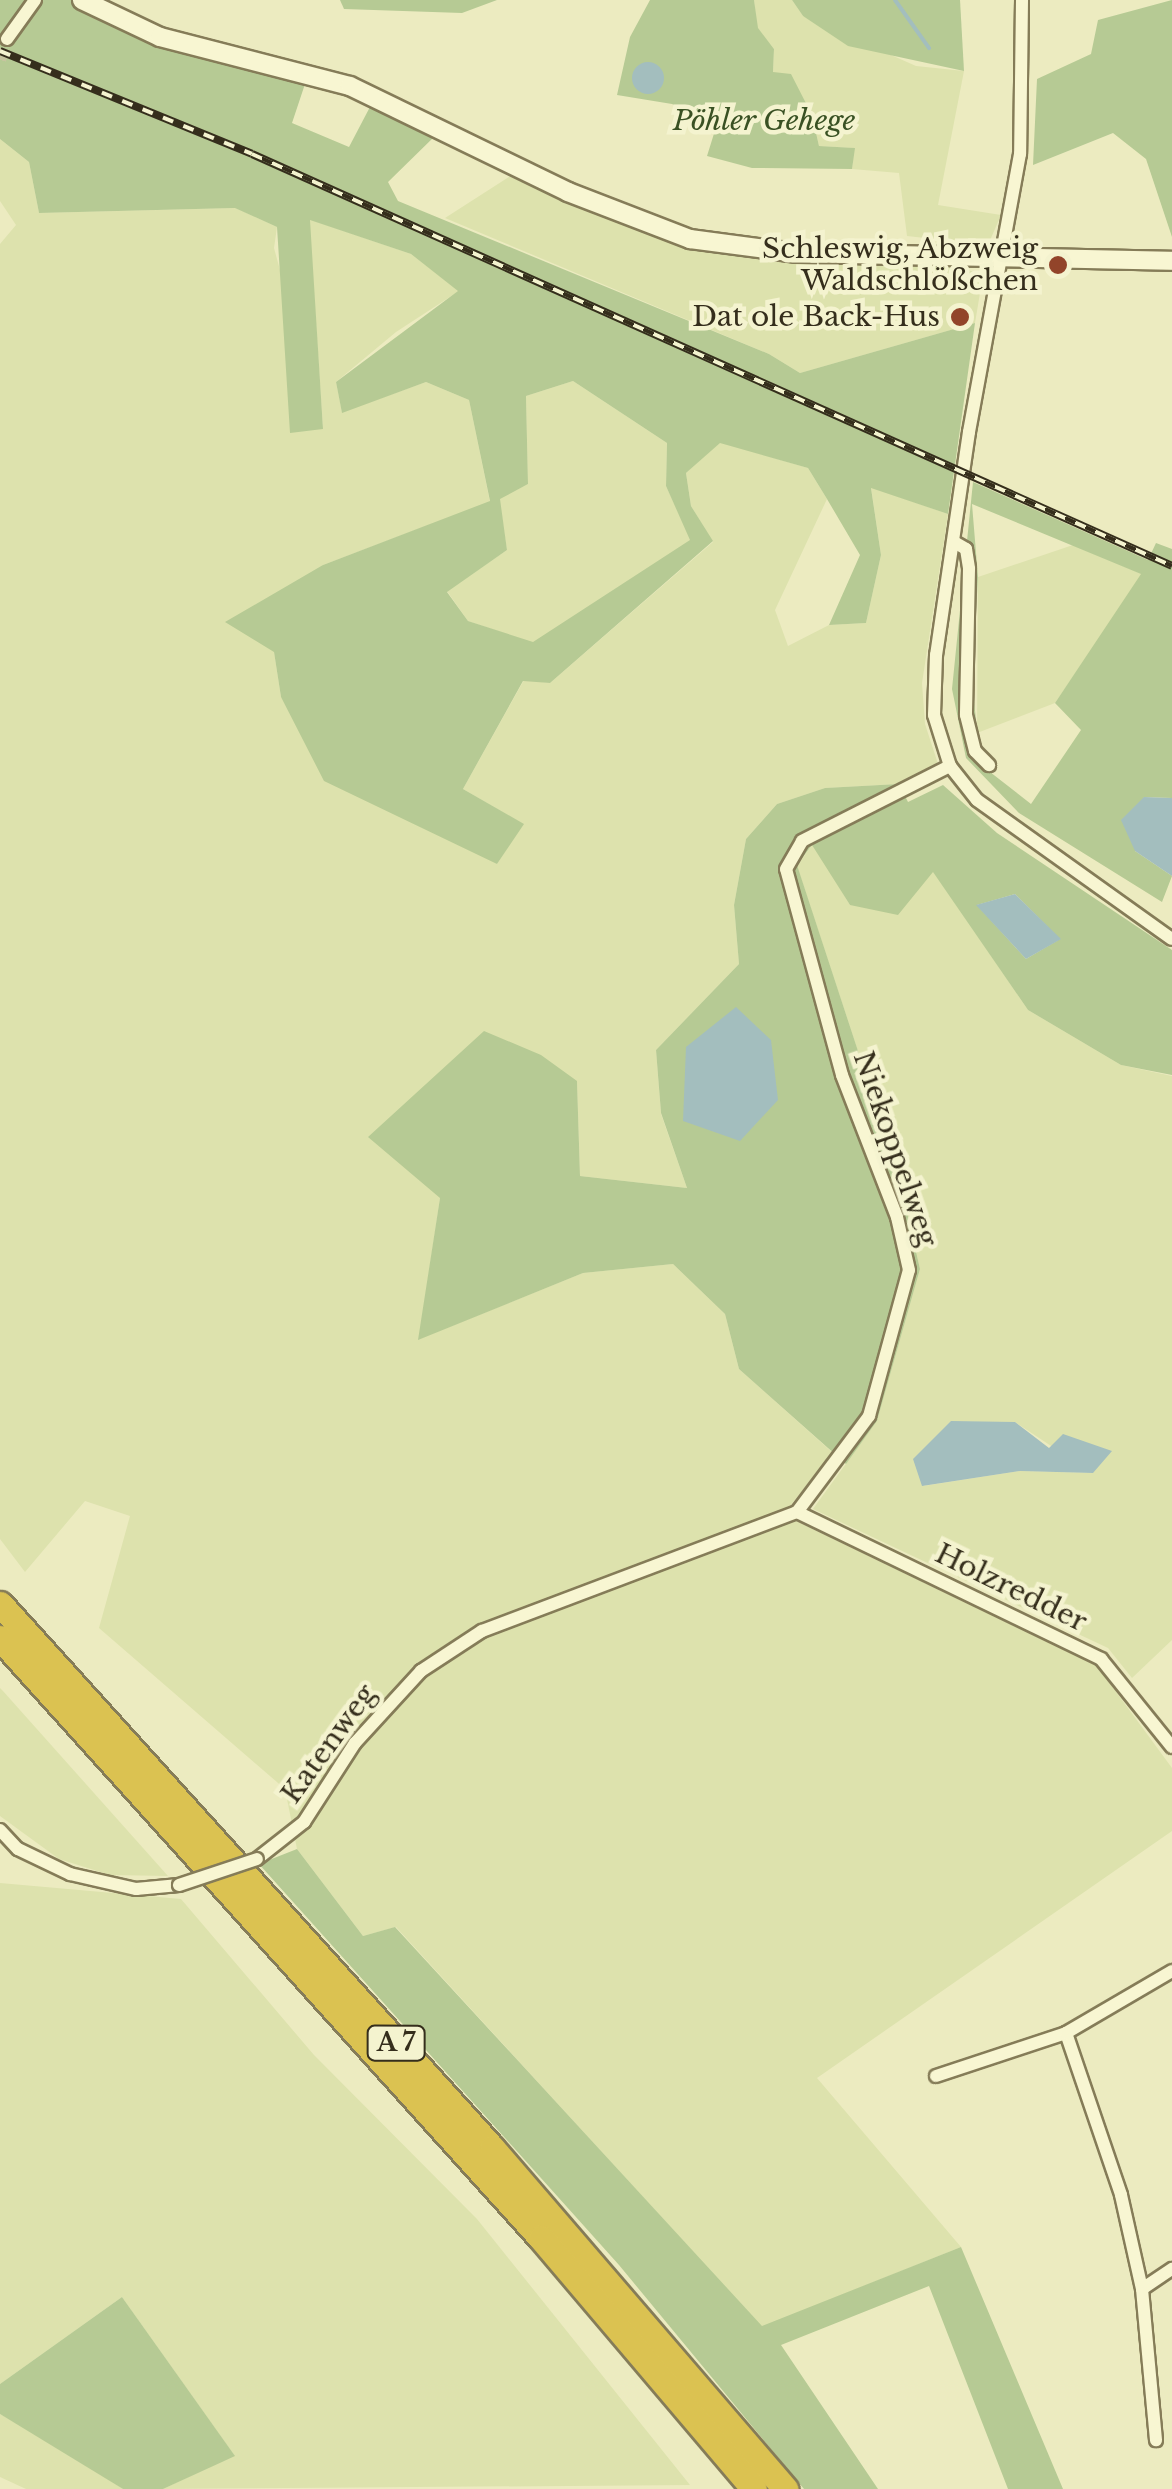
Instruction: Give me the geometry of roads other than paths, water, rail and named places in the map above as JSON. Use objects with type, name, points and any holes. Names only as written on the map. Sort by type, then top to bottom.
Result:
[{"type":"highway","name":"A 7","points":[[0,1604],[504,2162],[785,2489]]},
{"type":"highway","name":"A 7","points":[[0,1638],[541,2238],[754,2489]]},
{"type":"street","points":[[8,39],[35,0]]},
{"type":"street","points":[[82,0],[160,37],[350,86],[568,192],[690,239],[797,254],[1172,261]]},
{"type":"street","points":[[1022,0],[1020,154],[999,257],[954,542],[934,688],[939,738],[950,766],[1006,825],[1172,940]]},
{"type":"street","points":[[954,542],[966,549],[969,569],[969,734],[989,765]]},
{"type":"street","name":"Niekoppelweg","points":[[797,1512],[869,1416],[909,1270],[897,1217],[842,1076],[786,869],[802,841],[950,766]]},
{"type":"street","name":"Katenweg","points":[[0,1830],[18,1849],[70,1874],[136,1889],[179,1885],[257,1859],[304,1822],[354,1743],[421,1671],[482,1632],[797,1512]]},
{"type":"street","name":"Holzredder","points":[[797,1512],[1100,1659],[1172,1747]]},
{"type":"street","points":[[936,2076],[1066,2033],[1172,1972]]},
{"type":"street","points":[[1066,2033],[1121,2194],[1142,2289],[1156,2440]]},
{"type":"street","points":[[1142,2289],[1172,2269]]},
{"type":"water","points":[[648,62],[659,67],[664,78],[659,89],[648,94],[637,89],[632,78],[637,67]]},
{"type":"water","points":[[1144,797],[1172,798],[1172,876],[1135,851],[1121,820]]},
{"type":"water","points":[[1015,894],[1061,939],[1026,959],[976,905]]},
{"type":"water","points":[[736,1007],[771,1040],[778,1100],[740,1141],[683,1121],[686,1047]]},
{"type":"water","points":[[951,1421],[1015,1422],[1049,1448],[1063,1434],[1112,1451],[1093,1473],[1020,1471],[922,1486],[913,1459]]},
{"type":"waterway","points":[[895,0],[929,48]]},
{"type":"tunnel","points":[[0,60],[7,39]]},
{"type":"railway","points":[[0,51],[252,154],[1172,566]]},
{"type":"place","name":"Schleswig, Abzweig Waldschlößchen","points":[[1058,265]]},
{"type":"place","name":"Dat ole Back-Hus","points":[[960,317]]},
{"type":"park label","name":"Pöhler Gehege","points":[[764,121]]}]
